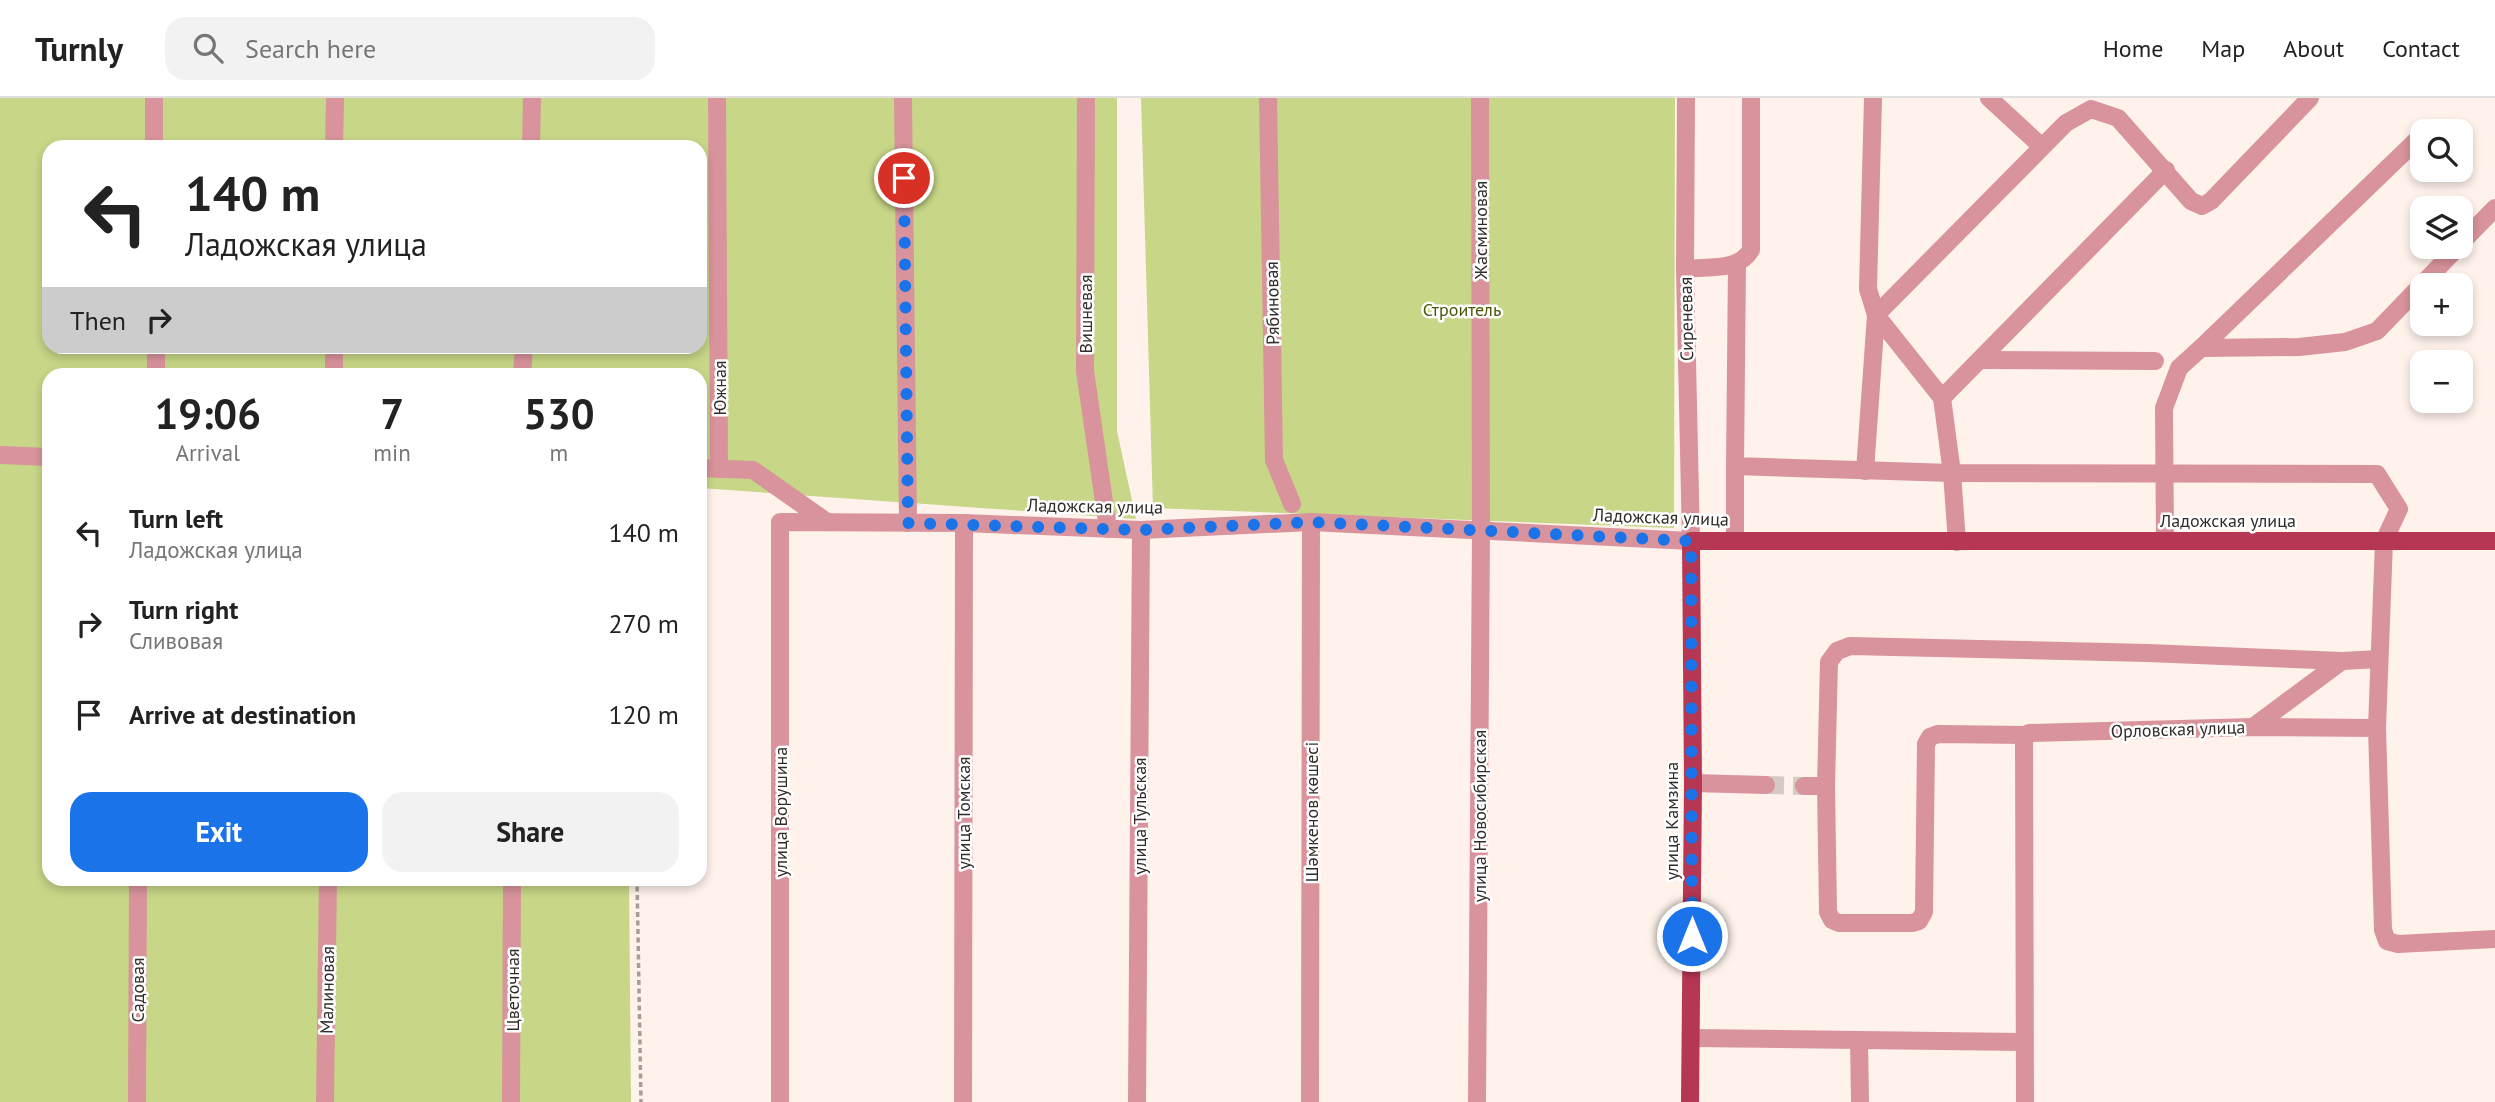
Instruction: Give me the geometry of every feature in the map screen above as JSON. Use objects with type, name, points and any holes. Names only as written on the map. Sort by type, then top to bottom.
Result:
[{"type":"main road","name":"Ладожская улица","points":[[1691,541],[2495,541]]},
{"type":"main road","name":"улица Камзина","points":[[1690,1102],[1693,783],[1691,541]]},
{"type":"street","points":[[154,98],[154,140]]},
{"type":"street","points":[[334,140],[335,98]]},
{"type":"street","points":[[531,140],[532,98]]},
{"type":"street","name":"Южная","points":[[716,98],[719,469]]},
{"type":"street","points":[[903,98],[908,523]]},
{"type":"street","name":"Вишневая","points":[[1086,98],[1085,370],[1108,529]]},
{"type":"street","name":"Рябиновая","points":[[1268,98],[1274,460],[1292,504]]},
{"type":"street","name":"Жасминовая","points":[[1480,98],[1480,531]]},
{"type":"street","name":"Сиреневая","points":[[1686,98],[1685,269],[1691,541]]},
{"type":"street","points":[[1685,269],[1737,265],[1746,259],[1752,244],[1751,98]]},
{"type":"street","points":[[1865,471],[1876,315],[1868,289],[1873,98]]},
{"type":"street","points":[[1989,98],[2042,147]]},
{"type":"street","points":[[1876,315],[2066,124],[2091,109],[2118,118],[2191,201],[2202,206],[2211,201],[2310,98]]},
{"type":"street","points":[[2165,541],[2164,408],[2179,368],[2410,145]]},
{"type":"street","points":[[1942,398],[2166,170]]},
{"type":"street","points":[[2473,231],[2495,208]]},
{"type":"street","points":[[2201,348],[2300,347],[2345,342],[2377,331],[2446,259]]},
{"type":"street","points":[[1735,540],[1737,265]]},
{"type":"street","points":[[1876,315],[1942,398],[1952,473],[1957,542]]},
{"type":"street","points":[[1981,359],[2155,360]]},
{"type":"street","points":[[0,455],[42,457]]},
{"type":"street","points":[[1735,466],[1952,473],[2377,474],[2399,509],[2384,541],[2379,659],[2377,728],[2384,930],[2387,941],[2398,944],[2495,939]]},
{"type":"street","points":[[707,468],[753,470],[827,522]]},
{"type":"street","name":"Ладожская улица","points":[[780,522],[964,523],[1140,530],[1311,522],[1691,541]]},
{"type":"street","name":"улица Ворушина","points":[[780,522],[780,1102]]},
{"type":"street","name":"Шәмкенов көшесі","points":[[1310,1102],[1311,522]]},
{"type":"street","name":"улица Томская","points":[[963,1102],[964,523]]},
{"type":"street","name":"улица Тульская","points":[[1137,1102],[1140,530]]},
{"type":"street","name":"улица Новосибирская","points":[[1477,1102],[1480,531]]},
{"type":"street","points":[[1804,786],[1826,786],[1829,662],[1837,651],[1850,646],[2342,661],[2379,659]]},
{"type":"street","points":[[2253,727],[2342,661]]},
{"type":"street","name":"Орловская улица","points":[[1826,786],[1828,912],[1832,920],[1839,923],[1912,923],[1919,920],[1924,912],[1926,744],[1930,737],[1938,734],[2026,735],[2253,727],[2377,728]]},
{"type":"street","points":[[2025,1102],[2023,1042],[2026,735]]},
{"type":"street","points":[[1693,783],[1766,785]]},
{"type":"street","name":"Садовая","points":[[137,1102],[138,886]]},
{"type":"street","name":"Малиновая","points":[[326,1102],[328,886]]},
{"type":"street","name":"Цветочная","points":[[512,886],[512,1102]]},
{"type":"street","points":[[1691,1038],[2023,1042]]},
{"type":"street","points":[[1859,1040],[1860,1102]]},
{"type":"path","points":[[637,886],[641,1102]]},
{"type":"green space","points":[[0,98],[1117,98],[1117,431],[1136,519],[707,488],[707,368],[42,368],[42,886],[629,886],[631,1102],[0,1102]]},
{"type":"green space","name":"Строитель","points":[[1141,98],[1675,98],[1674,528],[1153,508]]},
{"type":"tunnel","points":[[1766,785],[1804,786]]},
{"type":"route","points":[[904,178],[908,523],[1140,530],[1311,522],[1691,541],[1692,936]]}]
